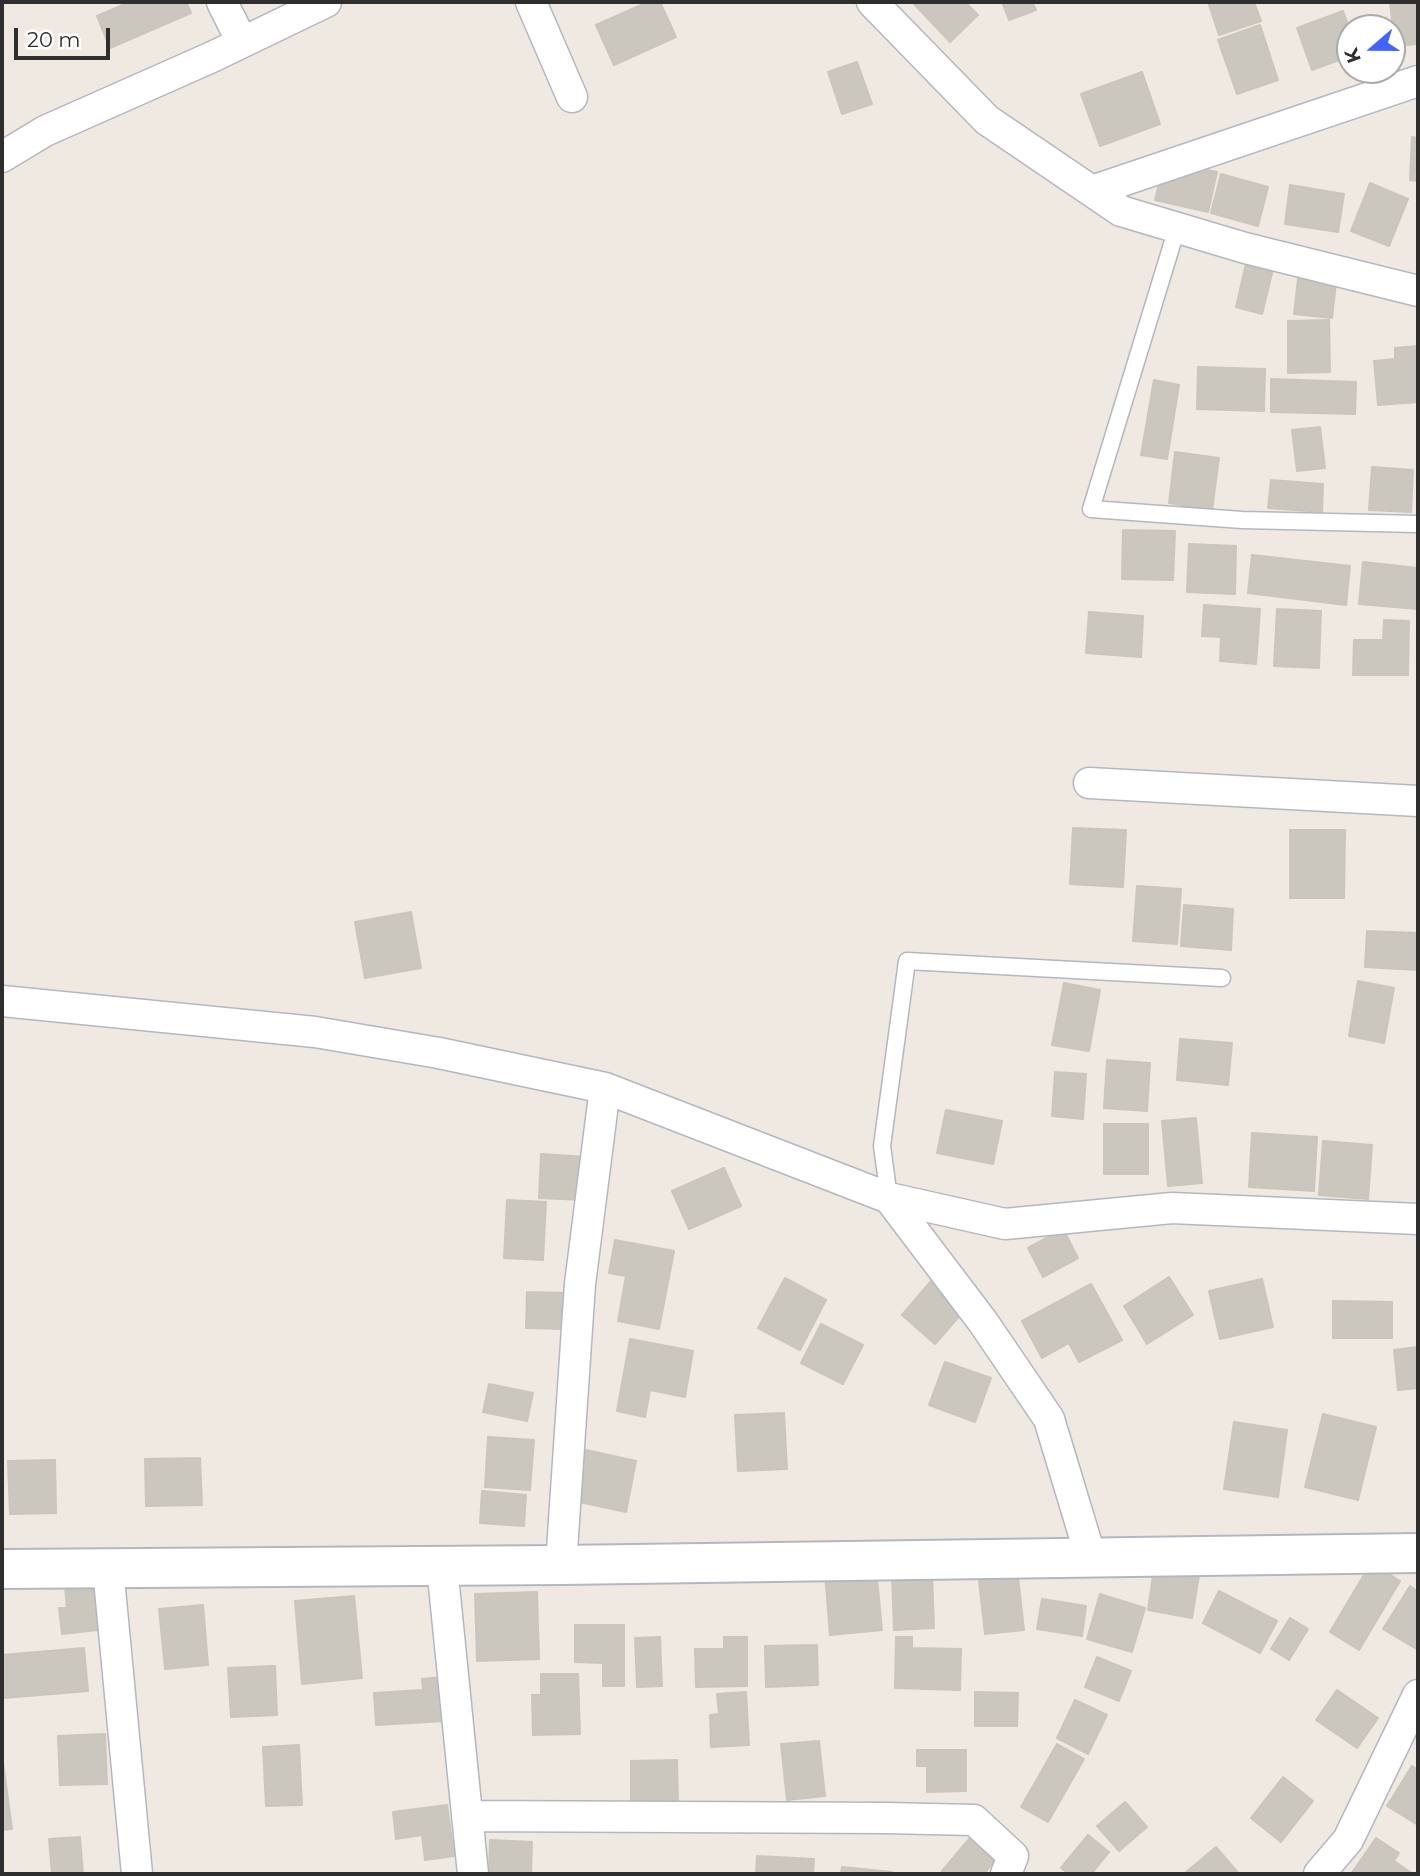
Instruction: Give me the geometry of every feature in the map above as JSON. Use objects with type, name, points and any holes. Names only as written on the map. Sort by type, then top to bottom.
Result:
[{"type":"street","points":[[222,2],[242,43]]},
{"type":"street","points":[[2,157],[45,131],[242,43],[326,2]]},
{"type":"street","points":[[531,2],[572,97]]},
{"type":"street","points":[[872,2],[988,120],[1121,211],[1245,248],[1418,291]]},
{"type":"street","points":[[1092,191],[1418,81]]},
{"type":"street","points":[[1089,783],[1418,801]]},
{"type":"street","points":[[2,1001],[315,1032],[439,1053],[605,1088],[889,1198],[1005,1224],[1172,1208],[1418,1219]]},
{"type":"street","points":[[561,1565],[580,1284],[605,1088]]},
{"type":"street","points":[[889,1198],[983,1322],[1049,1419],[1091,1558]]},
{"type":"street","points":[[2,1569],[561,1565],[1418,1553]]},
{"type":"street","points":[[442,1566],[473,1874]]},
{"type":"street","points":[[108,1568],[138,1874]]},
{"type":"street","points":[[1320,1874],[1348,1840],[1418,1695]]},
{"type":"street","points":[[467,1816],[974,1820],[1013,1856],[1006,1874]]},
{"type":"lane","points":[[1177,228],[1091,509],[1242,520],[1418,524]]},
{"type":"lane","points":[[889,1198],[881,1146],[907,961],[1222,978]]},
{"type":"building","points":[[130,2],[186,2],[191,13],[110,48],[97,16]]},
{"type":"building","points":[[648,2],[660,2],[676,37],[614,65],[596,25]]},
{"type":"building","points":[[965,2],[978,15],[950,42],[914,4]]},
{"type":"building","points":[[1002,2],[1032,2],[1036,10],[1009,20]]},
{"type":"building","points":[[1208,2],[1254,2],[1261,21],[1219,35]]},
{"type":"building","points":[[1390,2],[1418,2],[1418,44],[1406,45],[1406,14],[1391,14]]},
{"type":"building","points":[[1343,11],[1344,14],[1336,14],[1336,61],[1312,70],[1297,28]]},
{"type":"building","points":[[1260,25],[1278,80],[1237,94],[1218,40]]},
{"type":"building","points":[[857,62],[872,104],[842,114],[828,72]]},
{"type":"building","points":[[1142,72],[1160,124],[1100,146],[1081,94]]},
{"type":"building","points":[[1412,137],[1418,138],[1418,181],[1410,180]]},
{"type":"building","points":[[1188,166],[1217,172],[1208,212],[1155,200],[1161,175]]},
{"type":"building","points":[[1221,174],[1268,187],[1258,226],[1211,213]]},
{"type":"building","points":[[1370,183],[1408,199],[1389,246],[1351,231]]},
{"type":"building","points":[[1290,185],[1344,194],[1338,232],[1285,224]]},
{"type":"building","points":[[1248,255],[1275,261],[1262,314],[1236,307]]},
{"type":"building","points":[[1299,270],[1337,275],[1332,318],[1294,314]]},
{"type":"building","points":[[1329,320],[1330,372],[1288,373],[1288,321]]},
{"type":"building","points":[[1418,346],[1418,402],[1378,405],[1374,361],[1395,359],[1395,348]]},
{"type":"building","points":[[1198,367],[1265,369],[1264,411],[1197,409]]},
{"type":"building","points":[[1271,379],[1356,382],[1355,414],[1271,412]]},
{"type":"building","points":[[1154,380],[1179,385],[1167,459],[1141,455]]},
{"type":"building","points":[[1320,427],[1325,468],[1297,471],[1292,430]]},
{"type":"building","points":[[1175,452],[1219,458],[1212,510],[1169,503]]},
{"type":"building","points":[[1372,467],[1413,470],[1411,512],[1369,510]]},
{"type":"building","points":[[1271,480],[1323,484],[1322,512],[1268,508]]},
{"type":"building","points":[[1123,530],[1175,531],[1173,580],[1122,579]]},
{"type":"building","points":[[1189,544],[1236,546],[1235,594],[1187,592]]},
{"type":"building","points":[[1252,555],[1350,566],[1346,605],[1248,593]]},
{"type":"building","points":[[1363,562],[1418,568],[1418,609],[1359,604]]},
{"type":"building","points":[[1204,605],[1260,609],[1256,664],[1220,661],[1221,637],[1202,636]]},
{"type":"building","points":[[1277,609],[1321,611],[1319,668],[1274,666]]},
{"type":"building","points":[[1089,612],[1143,616],[1141,657],[1086,653]]},
{"type":"building","points":[[1384,620],[1409,621],[1408,675],[1353,675],[1354,640],[1383,640]]},
{"type":"building","points":[[1073,828],[1126,830],[1123,887],[1070,884]]},
{"type":"building","points":[[1290,830],[1345,830],[1344,898],[1290,898]]},
{"type":"building","points":[[1137,886],[1181,889],[1177,944],[1133,941]]},
{"type":"building","points":[[1184,905],[1233,909],[1231,950],[1181,946]]},
{"type":"building","points":[[411,912],[421,968],[365,978],[355,922]]},
{"type":"building","points":[[1367,931],[1418,933],[1418,970],[1365,967]]},
{"type":"building","points":[[1358,981],[1394,988],[1384,1043],[1349,1036]]},
{"type":"building","points":[[1064,983],[1100,990],[1089,1051],[1052,1045]]},
{"type":"building","points":[[1180,1039],[1232,1043],[1228,1085],[1177,1080]]},
{"type":"building","points":[[1107,1060],[1150,1063],[1147,1111],[1104,1108]]},
{"type":"building","points":[[1055,1072],[1086,1074],[1083,1119],[1052,1116]]},
{"type":"building","points":[[946,1110],[1002,1121],[993,1164],[937,1153]]},
{"type":"building","points":[[1196,1118],[1202,1183],[1168,1186],[1162,1121]]},
{"type":"building","points":[[1104,1124],[1148,1124],[1148,1174],[1104,1174]]},
{"type":"building","points":[[1252,1133],[1317,1137],[1314,1191],[1249,1187]]},
{"type":"building","points":[[1323,1141],[1372,1145],[1368,1199],[1319,1195]]},
{"type":"building","points":[[541,1154],[588,1157],[585,1200],[539,1198]]},
{"type":"building","points":[[724,1168],[741,1206],[689,1229],[672,1191]]},
{"type":"building","points":[[507,1200],[546,1202],[543,1260],[504,1258]]},
{"type":"building","points":[[1063,1229],[1078,1258],[1043,1277],[1028,1248]]},
{"type":"building","points":[[615,1240],[674,1251],[659,1329],[618,1321],[626,1276],[609,1273]]},
{"type":"building","points":[[1169,1277],[1193,1315],[1147,1344],[1124,1306]]},
{"type":"building","points":[[785,1278],[826,1300],[800,1350],[758,1328]]},
{"type":"building","points":[[1262,1279],[1273,1327],[1220,1339],[1209,1291]]},
{"type":"building","points":[[931,1281],[964,1311],[935,1344],[902,1315]]},
{"type":"building","points":[[1091,1284],[1122,1340],[1079,1362],[1069,1343],[1042,1358],[1022,1321]]},
{"type":"building","points":[[527,1292],[566,1293],[565,1329],[526,1328]]},
{"type":"building","points":[[1333,1301],[1392,1302],[1392,1338],[1333,1338]]},
{"type":"building","points":[[821,1324],[863,1345],[843,1384],[801,1363]]},
{"type":"building","points":[[630,1339],[693,1351],[685,1397],[650,1390],[645,1417],[617,1411]]},
{"type":"building","points":[[1418,1347],[1418,1388],[1398,1390],[1394,1350]]},
{"type":"building","points":[[945,1362],[991,1378],[975,1422],[929,1405]]},
{"type":"building","points":[[489,1384],[533,1393],[527,1421],[483,1412]]},
{"type":"building","points":[[784,1413],[787,1469],[738,1471],[735,1415]]},
{"type":"building","points":[[1323,1414],[1376,1427],[1358,1500],[1305,1487]]},
{"type":"building","points":[[1234,1422],[1287,1430],[1278,1497],[1224,1489]]},
{"type":"building","points":[[488,1437],[534,1440],[530,1490],[485,1487]]},
{"type":"building","points":[[586,1450],[636,1461],[626,1512],[575,1501]]},
{"type":"building","points":[[200,1458],[202,1505],[146,1506],[145,1459]]},
{"type":"building","points":[[55,1460],[56,1513],[10,1514],[8,1461]]},
{"type":"building","points":[[482,1491],[526,1495],[524,1526],[480,1523]]},
{"type":"building","points":[[1155,1562],[1200,1569],[1192,1618],[1148,1610]]},
{"type":"building","points":[[1371,1563],[1400,1581],[1359,1650],[1330,1632]]},
{"type":"building","points":[[876,1568],[882,1630],[830,1635],[825,1573]]},
{"type":"building","points":[[932,1572],[934,1628],[894,1630],[892,1574]]},
{"type":"building","points":[[1018,1577],[1024,1630],[985,1634],[979,1581]]},
{"type":"building","points":[[93,1584],[98,1630],[62,1634],[59,1608],[67,1608],[65,1587]]},
{"type":"building","points":[[1410,1586],[1418,1592],[1418,1650],[1383,1629]]},
{"type":"building","points":[[1219,1591],[1277,1621],[1260,1653],[1203,1623]]},
{"type":"building","points":[[537,1592],[539,1659],[477,1661],[475,1594]]},
{"type":"building","points":[[1100,1594],[1145,1608],[1132,1652],[1087,1639]]},
{"type":"building","points":[[354,1596],[362,1678],[302,1684],[295,1601]]},
{"type":"building","points":[[1042,1599],[1086,1606],[1082,1636],[1037,1629]]},
{"type":"building","points":[[203,1605],[208,1665],[165,1669],[159,1609]]},
{"type":"building","points":[[1290,1618],[1308,1629],[1289,1660],[1271,1649]]},
{"type":"building","points":[[575,1625],[624,1625],[624,1686],[603,1686],[603,1663],[575,1662]]},
{"type":"building","points":[[660,1637],[662,1686],[637,1687],[635,1638]]},
{"type":"building","points":[[724,1637],[747,1637],[747,1686],[696,1687],[695,1649],[724,1649]]},
{"type":"building","points":[[896,1637],[912,1637],[912,1648],[961,1649],[960,1690],[895,1688]]},
{"type":"building","points":[[817,1645],[818,1685],[766,1687],[765,1646]]},
{"type":"building","points":[[84,1648],[88,1691],[4,1698],[2,1655]]},
{"type":"building","points":[[1097,1657],[1131,1671],[1119,1701],[1085,1687]]},
{"type":"building","points":[[275,1666],[277,1715],[231,1717],[228,1668]]},
{"type":"building","points":[[541,1674],[578,1674],[580,1734],[533,1735],[532,1695],[541,1695]]},
{"type":"building","points":[[442,1677],[445,1721],[376,1725],[374,1693],[423,1690],[422,1679]]},
{"type":"building","points":[[1337,1690],[1378,1718],[1357,1748],[1316,1720]]},
{"type":"building","points":[[746,1692],[749,1745],[711,1747],[710,1715],[719,1714],[717,1694]]},
{"type":"building","points":[[975,1692],[1018,1693],[1017,1726],[975,1726]]},
{"type":"building","points":[[1075,1700],[1107,1715],[1088,1754],[1057,1738]]},
{"type":"building","points":[[105,1734],[107,1784],[60,1785],[58,1736]]},
{"type":"building","points":[[819,1741],[825,1796],[787,1800],[781,1744]]},
{"type":"building","points":[[1057,1744],[1084,1759],[1048,1822],[1021,1807]]},
{"type":"building","points":[[299,1745],[302,1805],[266,1806],[263,1747]]},
{"type":"building","points":[[917,1750],[966,1750],[966,1791],[927,1792],[927,1766],[917,1766]]},
{"type":"building","points":[[2,1755],[12,1829],[2,1830]]},
{"type":"building","points":[[677,1760],[678,1805],[631,1805],[631,1761]]},
{"type":"building","points":[[1412,1766],[1418,1770],[1418,1825],[1387,1806]]},
{"type":"building","points":[[1283,1777],[1313,1801],[1281,1842],[1251,1818]]},
{"type":"building","points":[[1125,1802],[1147,1827],[1119,1851],[1097,1826]]},
{"type":"building","points":[[447,1805],[454,1856],[425,1860],[422,1835],[396,1839],[393,1812]]},
{"type":"building","points":[[1088,1835],[1109,1852],[1091,1874],[1069,1874],[1061,1868]]},
{"type":"building","points":[[80,1837],[83,1874],[52,1874],[49,1839]]},
{"type":"building","points":[[970,1838],[996,1859],[984,1874],[946,1874],[942,1871]]},
{"type":"building","points":[[1376,1838],[1399,1853],[1394,1861],[1413,1874],[1351,1874]]},
{"type":"building","points":[[490,1840],[532,1842],[531,1874],[489,1874]]},
{"type":"building","points":[[1216,1847],[1239,1874],[1184,1874]]},
{"type":"building","points":[[757,1856],[814,1859],[813,1874],[756,1874]]},
{"type":"building","points":[[842,1867],[892,1872],[892,1874],[841,1874]]}]
